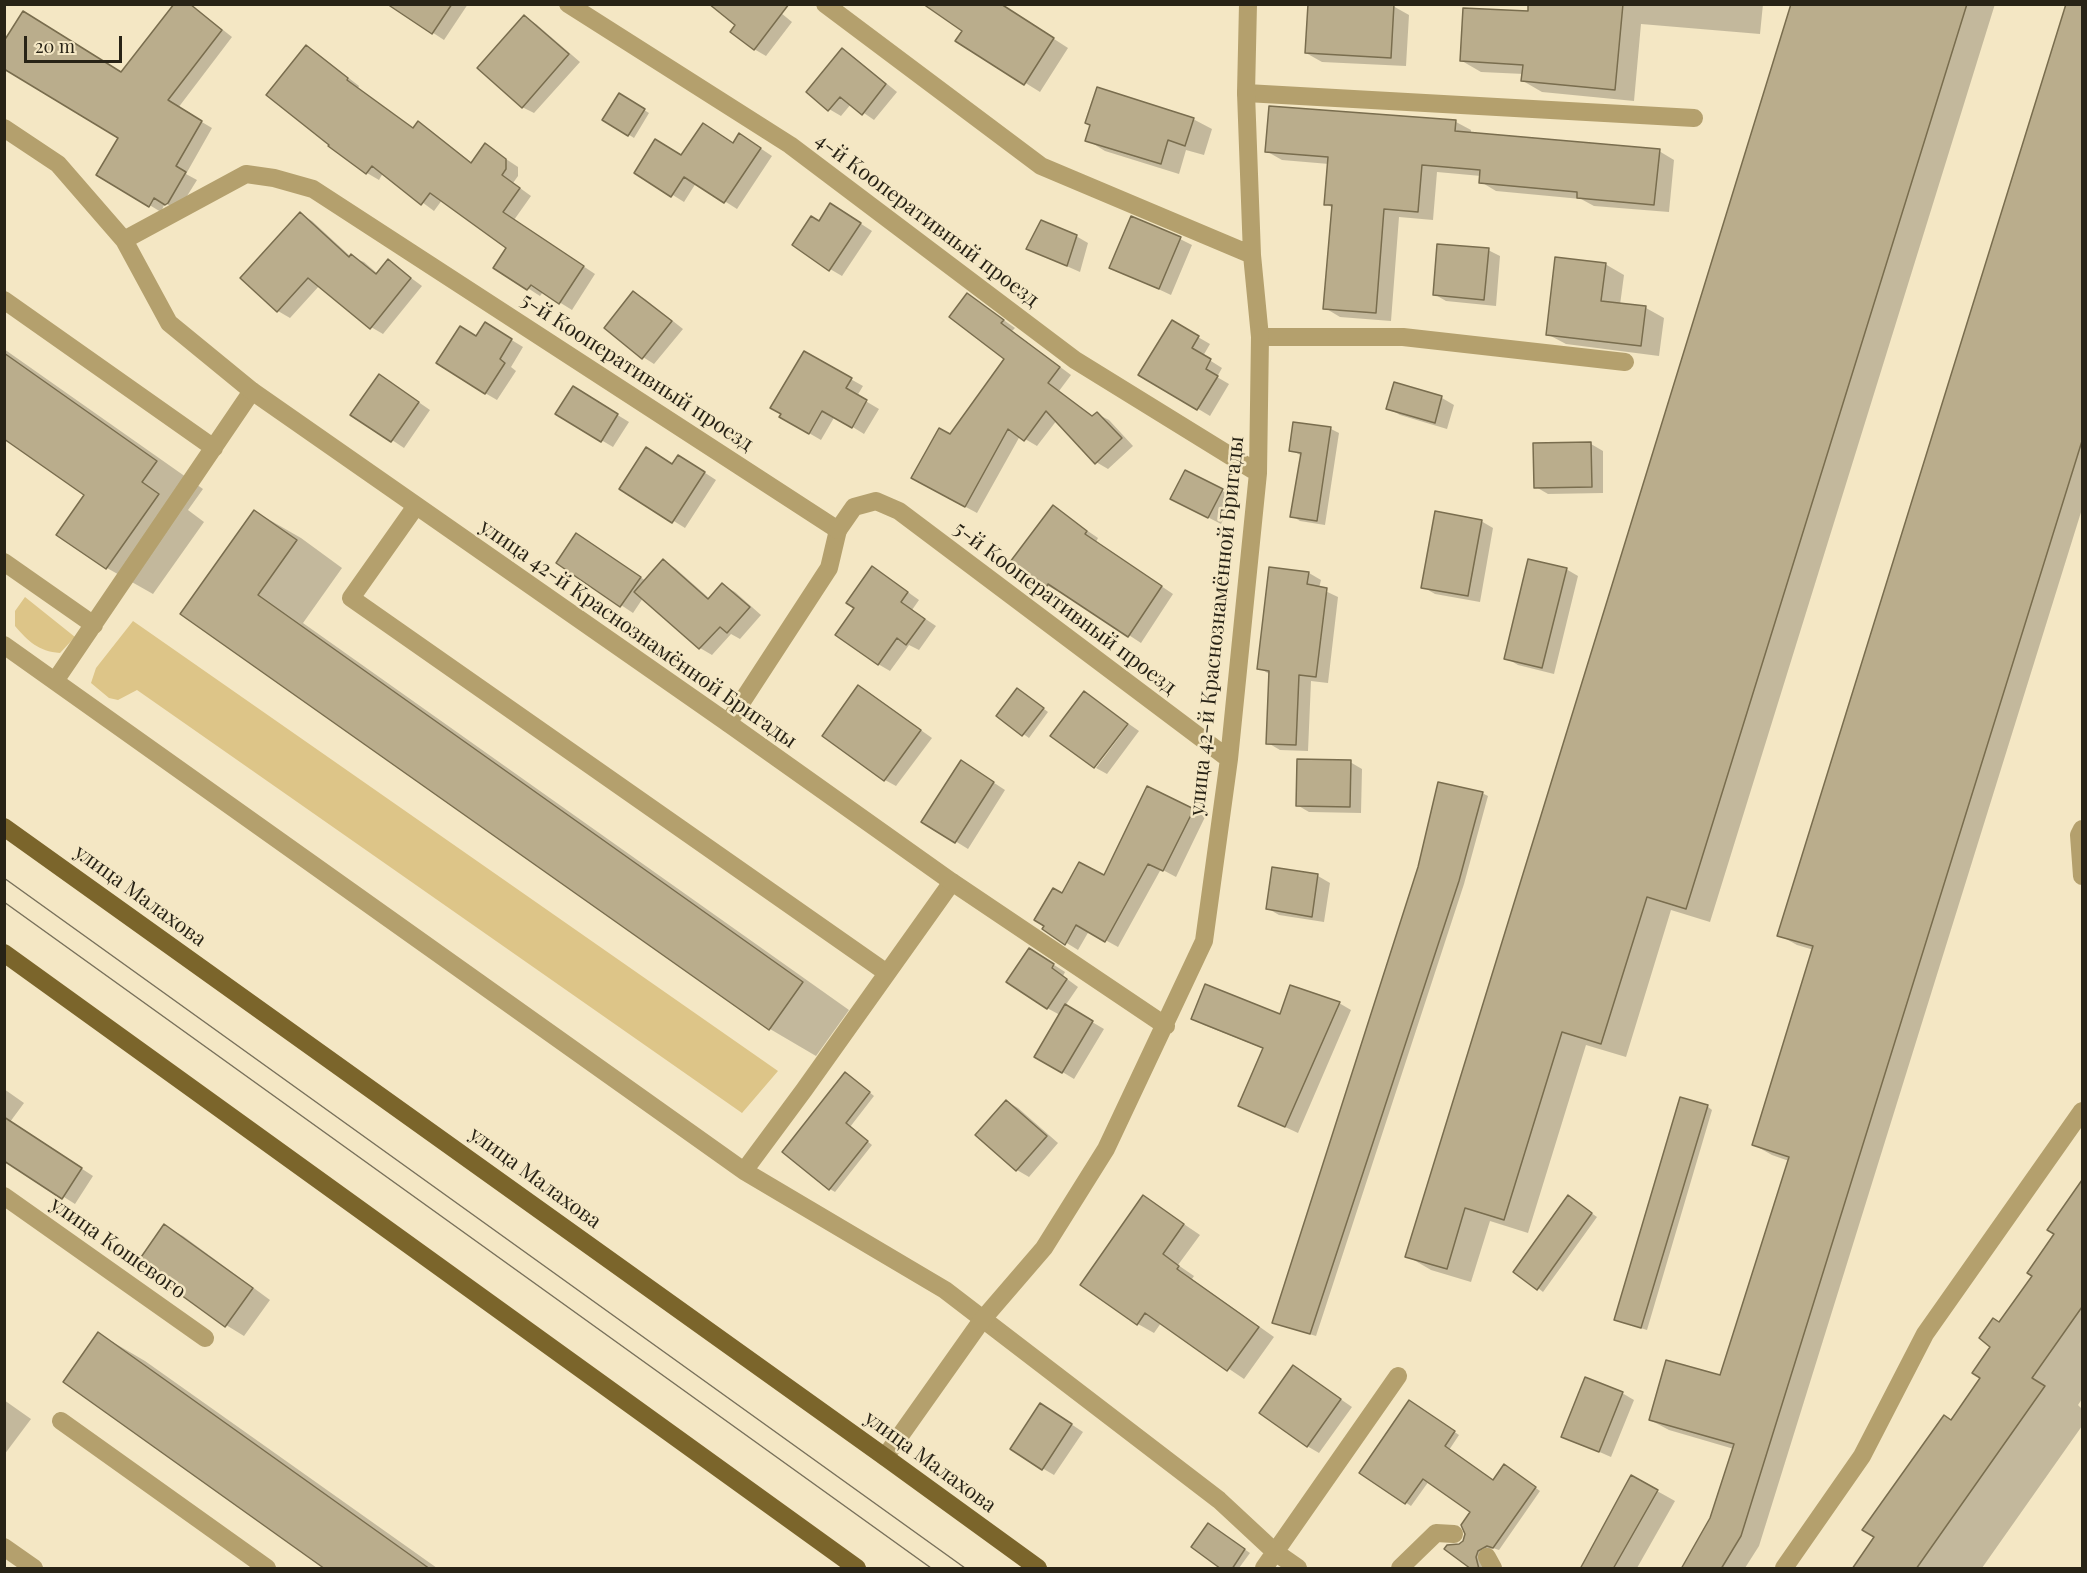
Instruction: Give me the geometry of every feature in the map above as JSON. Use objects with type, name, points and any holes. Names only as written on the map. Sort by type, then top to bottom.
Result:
[{"type":"main road","name":"улица Малахова","points":[[4,827],[1038,1569]]},
{"type":"main road","points":[[4,953],[857,1569]]},
{"type":"street","name":"4-й Кооперативный проезд","points":[[568,4],[790,145],[1075,360],[1258,473]]},
{"type":"street","points":[[825,4],[1041,166],[1252,255]]},
{"type":"street","name":"улица 42-й Краснознамённой Бригады","points":[[885,1457],[982,1320],[1044,1248],[1106,1149],[1166,1026],[1204,941],[1229,759],[1258,473],[1260,337],[1252,255],[1246,93],[1248,4]]},
{"type":"street","points":[[1246,93],[1694,118]]},
{"type":"street","points":[[4,128],[58,164],[124,240]]},
{"type":"street","name":"5-й Кооперативный проезд","points":[[124,240],[246,174],[274,178],[313,189],[838,530],[854,507],[876,501],[898,511],[1229,759]]},
{"type":"street","name":"улица 42-й Краснознамённой Бригады","points":[[124,240],[169,323],[252,391],[952,882],[1166,1026]]},
{"type":"street","points":[[4,300],[214,448]]},
{"type":"street","points":[[1260,337],[1403,337],[1625,362]]},
{"type":"street","points":[[55,681],[252,391]]},
{"type":"street","points":[[417,506],[351,598],[887,974]]},
{"type":"street","points":[[728,723],[829,568],[838,530]]},
{"type":"street","points":[[4,562],[94,625]]},
{"type":"street","points":[[4,645],[744,1171],[945,1290],[1219,1500],[1275,1552],[1298,1569]]},
{"type":"street","points":[[2082,829],[2079,835],[2082,876]]},
{"type":"street","points":[[744,1171],[952,882]]},
{"type":"street","points":[[1784,1569],[1862,1456],[1925,1334],[2082,1111]]},
{"type":"street","name":"улица Кошевого","points":[[4,1196],[205,1338]]},
{"type":"street","points":[[1264,1569],[1398,1376]]},
{"type":"street","points":[[62,1421],[267,1569]]},
{"type":"street","points":[[1400,1569],[1436,1533],[1454,1534]]},
{"type":"street","points":[[4,1547],[34,1569]]},
{"type":"shaded area","points":[[25,597],[75,637],[60,653],[34,645],[15,626],[15,611]]},
{"type":"shaded area","points":[[133,621],[778,1071],[742,1113],[137,690],[118,700],[109,698],[91,683],[96,668]]},
{"type":"building","points":[[174,4],[190,4],[222,30],[168,100],[202,121],[176,166],[186,172],[168,203],[165,205],[154,198],[149,207],[96,175],[118,138],[4,69],[4,41],[23,11],[121,72]]},
{"type":"building","points":[[387,4],[452,4],[432,34]]},
{"type":"building","points":[[709,4],[789,4],[754,50],[730,32],[735,25]]},
{"type":"building","points":[[923,4],[1001,4],[1054,38],[1024,85],[955,41],[962,31]]},
{"type":"building","points":[[1308,4],[1394,4],[1391,58],[1305,53]]},
{"type":"building","points":[[1528,4],[1623,4],[1615,90],[1521,81],[1523,65],[1460,61],[1463,8],[1528,11]]},
{"type":"building","points":[[1791,4],[1967,4],[1686,909],[1647,897],[1601,1044],[1562,1032],[1504,1220],[1465,1208],[1447,1269],[1405,1257]]},
{"type":"building","points":[[2066,4],[2082,4],[2082,441],[1741,1536],[1721,1569],[1681,1569],[1710,1518],[1734,1444],[1649,1420],[1666,1360],[1720,1375],[1789,1157],[1752,1145],[1813,946],[1777,936]]},
{"type":"building","points":[[524,15],[569,54],[522,108],[477,68]]},
{"type":"building","points":[[306,45],[348,78],[347,80],[413,128],[418,121],[471,163],[485,143],[506,159],[506,169],[502,175],[520,188],[503,212],[584,266],[559,304],[531,285],[527,290],[493,268],[506,248],[430,193],[421,205],[372,166],[366,174],[266,95]]},
{"type":"building","points":[[842,48],[886,84],[862,115],[840,97],[828,111],[806,92]]},
{"type":"building","points":[[1097,87],[1194,118],[1185,146],[1168,140],[1161,164],[1085,141],[1090,125],[1085,123]]},
{"type":"building","points":[[619,93],[645,109],[628,136],[602,120]]},
{"type":"building","points":[[1269,106],[1456,120],[1455,131],[1660,149],[1654,205],[1577,198],[1577,192],[1479,183],[1480,170],[1422,165],[1418,212],[1384,209],[1376,313],[1323,309],[1332,205],[1324,205],[1328,157],[1265,152]]},
{"type":"building","points":[[703,123],[733,143],[739,133],[761,148],[724,203],[684,177],[671,197],[634,173],[655,139],[681,155]]},
{"type":"building","points":[[830,203],[861,223],[829,271],[792,245],[811,216],[819,221]]},
{"type":"building","points":[[300,212],[349,257],[351,254],[376,274],[388,259],[411,278],[370,329],[308,278],[277,312],[240,278]]},
{"type":"building","points":[[1131,216],[1181,237],[1159,289],[1109,268]]},
{"type":"building","points":[[1041,220],[1077,235],[1067,266],[1026,249]]},
{"type":"building","points":[[1437,244],[1489,248],[1484,300],[1433,295]]},
{"type":"building","points":[[1555,257],[1606,263],[1601,301],[1646,306],[1641,346],[1546,335]]},
{"type":"building","points":[[633,291],[672,321],[642,359],[604,328]]},
{"type":"building","points":[[967,293],[1004,320],[1001,323],[1060,367],[1048,383],[1092,416],[1097,412],[1122,438],[1095,464],[1046,411],[1024,441],[1008,429],[965,507],[911,478],[939,428],[950,434],[1004,359],[949,317]]},
{"type":"building","points":[[1172,320],[1199,336],[1192,348],[1211,359],[1206,369],[1218,376],[1197,410],[1138,375]]},
{"type":"building","points":[[485,322],[512,339],[500,359],[505,363],[485,394],[436,363],[460,326],[476,336]]},
{"type":"building","points":[[804,351],[852,378],[846,388],[867,400],[852,428],[822,411],[809,434],[779,417],[781,414],[770,408]]},
{"type":"building","points":[[4,353],[157,461],[142,482],[159,494],[106,569],[56,535],[84,495],[4,439]]},
{"type":"building","points":[[379,374],[419,402],[391,442],[350,415]]},
{"type":"building","points":[[1394,382],[1442,396],[1435,423],[1386,409]]},
{"type":"building","points":[[573,386],[618,414],[601,442],[555,414]]},
{"type":"building","points":[[1293,422],[1331,427],[1317,521],[1290,517],[1301,453],[1289,451]]},
{"type":"building","points":[[1591,442],[1592,487],[1534,488],[1533,443]]},
{"type":"building","points":[[646,447],[672,464],[678,455],[705,472],[672,523],[619,489]]},
{"type":"building","points":[[1185,470],[1223,489],[1208,518],[1170,499]]},
{"type":"building","points":[[1053,505],[1087,531],[1085,534],[1162,586],[1128,637],[1048,584],[1047,586],[1032,576],[1031,578],[1010,562]]},
{"type":"building","points":[[254,510],[297,540],[258,595],[803,982],[769,1030],[180,614]]},
{"type":"building","points":[[1435,511],[1482,520],[1468,596],[1421,588]]},
{"type":"building","points":[[576,533],[641,577],[620,607],[556,563]]},
{"type":"building","points":[[663,559],[708,599],[722,583],[750,607],[727,633],[720,627],[699,649],[634,592]]},
{"type":"building","points":[[1528,559],[1567,568],[1542,668],[1504,659]]},
{"type":"building","points":[[872,566],[908,592],[901,602],[925,619],[906,645],[897,638],[878,665],[835,635],[854,608],[846,603]]},
{"type":"building","points":[[1269,567],[1309,572],[1307,584],[1327,588],[1316,677],[1299,675],[1296,745],[1266,744],[1269,671],[1257,669]]},
{"type":"building","points":[[858,685],[921,730],[884,781],[822,736]]},
{"type":"building","points":[[1017,688],[1044,708],[1022,736],[996,716]]},
{"type":"building","points":[[1084,691],[1128,724],[1094,768],[1050,736]]},
{"type":"building","points":[[1297,759],[1351,760],[1350,807],[1296,806]]},
{"type":"building","points":[[961,760],[994,782],[955,843],[921,822]]},
{"type":"building","points":[[1438,782],[1483,792],[1459,881],[1310,1334],[1272,1323],[1418,867]]},
{"type":"building","points":[[1147,786],[1194,809],[1163,871],[1148,864],[1105,942],[1076,925],[1065,945],[1042,929],[1044,926],[1034,920],[1053,888],[1062,893],[1079,862],[1104,875]]},
{"type":"building","points":[[1272,867],[1318,874],[1312,917],[1266,909]]},
{"type":"building","points":[[1029,948],[1054,964],[1052,968],[1067,979],[1047,1009],[1006,982]]},
{"type":"building","points":[[1205,984],[1280,1014],[1290,985],[1340,1002],[1285,1127],[1238,1106],[1263,1048],[1191,1019]]},
{"type":"building","points":[[1065,1004],[1093,1021],[1062,1073],[1034,1057]]},
{"type":"building","points":[[845,1072],[870,1092],[846,1123],[868,1141],[829,1190],[782,1152]]},
{"type":"building","points":[[1680,1097],[1708,1105],[1641,1328],[1614,1320]]},
{"type":"building","points":[[1006,1100],[1047,1136],[1016,1171],[975,1135]]},
{"type":"building","points":[[4,1117],[82,1168],[62,1199],[4,1161]]},
{"type":"building","points":[[2082,1180],[2082,1307],[2032,1378],[2045,1386],[1916,1569],[1852,1569],[1874,1537],[1862,1530],[1944,1415],[1951,1420],[1980,1378],[1972,1373],[1990,1347],[1979,1338],[1993,1318],[1999,1322],[2032,1276],[2027,1273],[2054,1234],[2047,1230]]},
{"type":"building","points":[[1143,1195],[1184,1224],[1163,1254],[1179,1266],[1177,1269],[1259,1327],[1227,1371],[1145,1313],[1137,1325],[1080,1285]]},
{"type":"building","points":[[1568,1195],[1592,1213],[1537,1290],[1513,1272]]},
{"type":"building","points":[[164,1224],[253,1288],[225,1327],[137,1263]]},
{"type":"building","points":[[98,1332],[430,1569],[325,1569],[63,1382]]},
{"type":"building","points":[[1293,1365],[1341,1399],[1307,1447],[1259,1413]]},
{"type":"building","points":[[1585,1377],[1623,1392],[1599,1452],[1561,1437]]},
{"type":"building","points":[[1409,1400],[1455,1431],[1445,1446],[1493,1480],[1504,1464],[1536,1487],[1493,1548],[1487,1546],[1478,1551],[1476,1557],[1479,1569],[1471,1569],[1444,1549],[1447,1545],[1459,1544],[1463,1541],[1465,1534],[1461,1525],[1470,1512],[1423,1479],[1405,1504],[1359,1473]]},
{"type":"building","points":[[1040,1403],[1072,1424],[1042,1470],[1010,1449]]},
{"type":"building","points":[[1631,1475],[1658,1490],[1613,1569],[1580,1569]]},
{"type":"building","points":[[1208,1523],[1245,1549],[1232,1569],[1221,1569],[1191,1547]]},
{"type":"tram line","points":[[4,878],[965,1568]]},
{"type":"tram line","points":[[4,902],[931,1568]]}]
